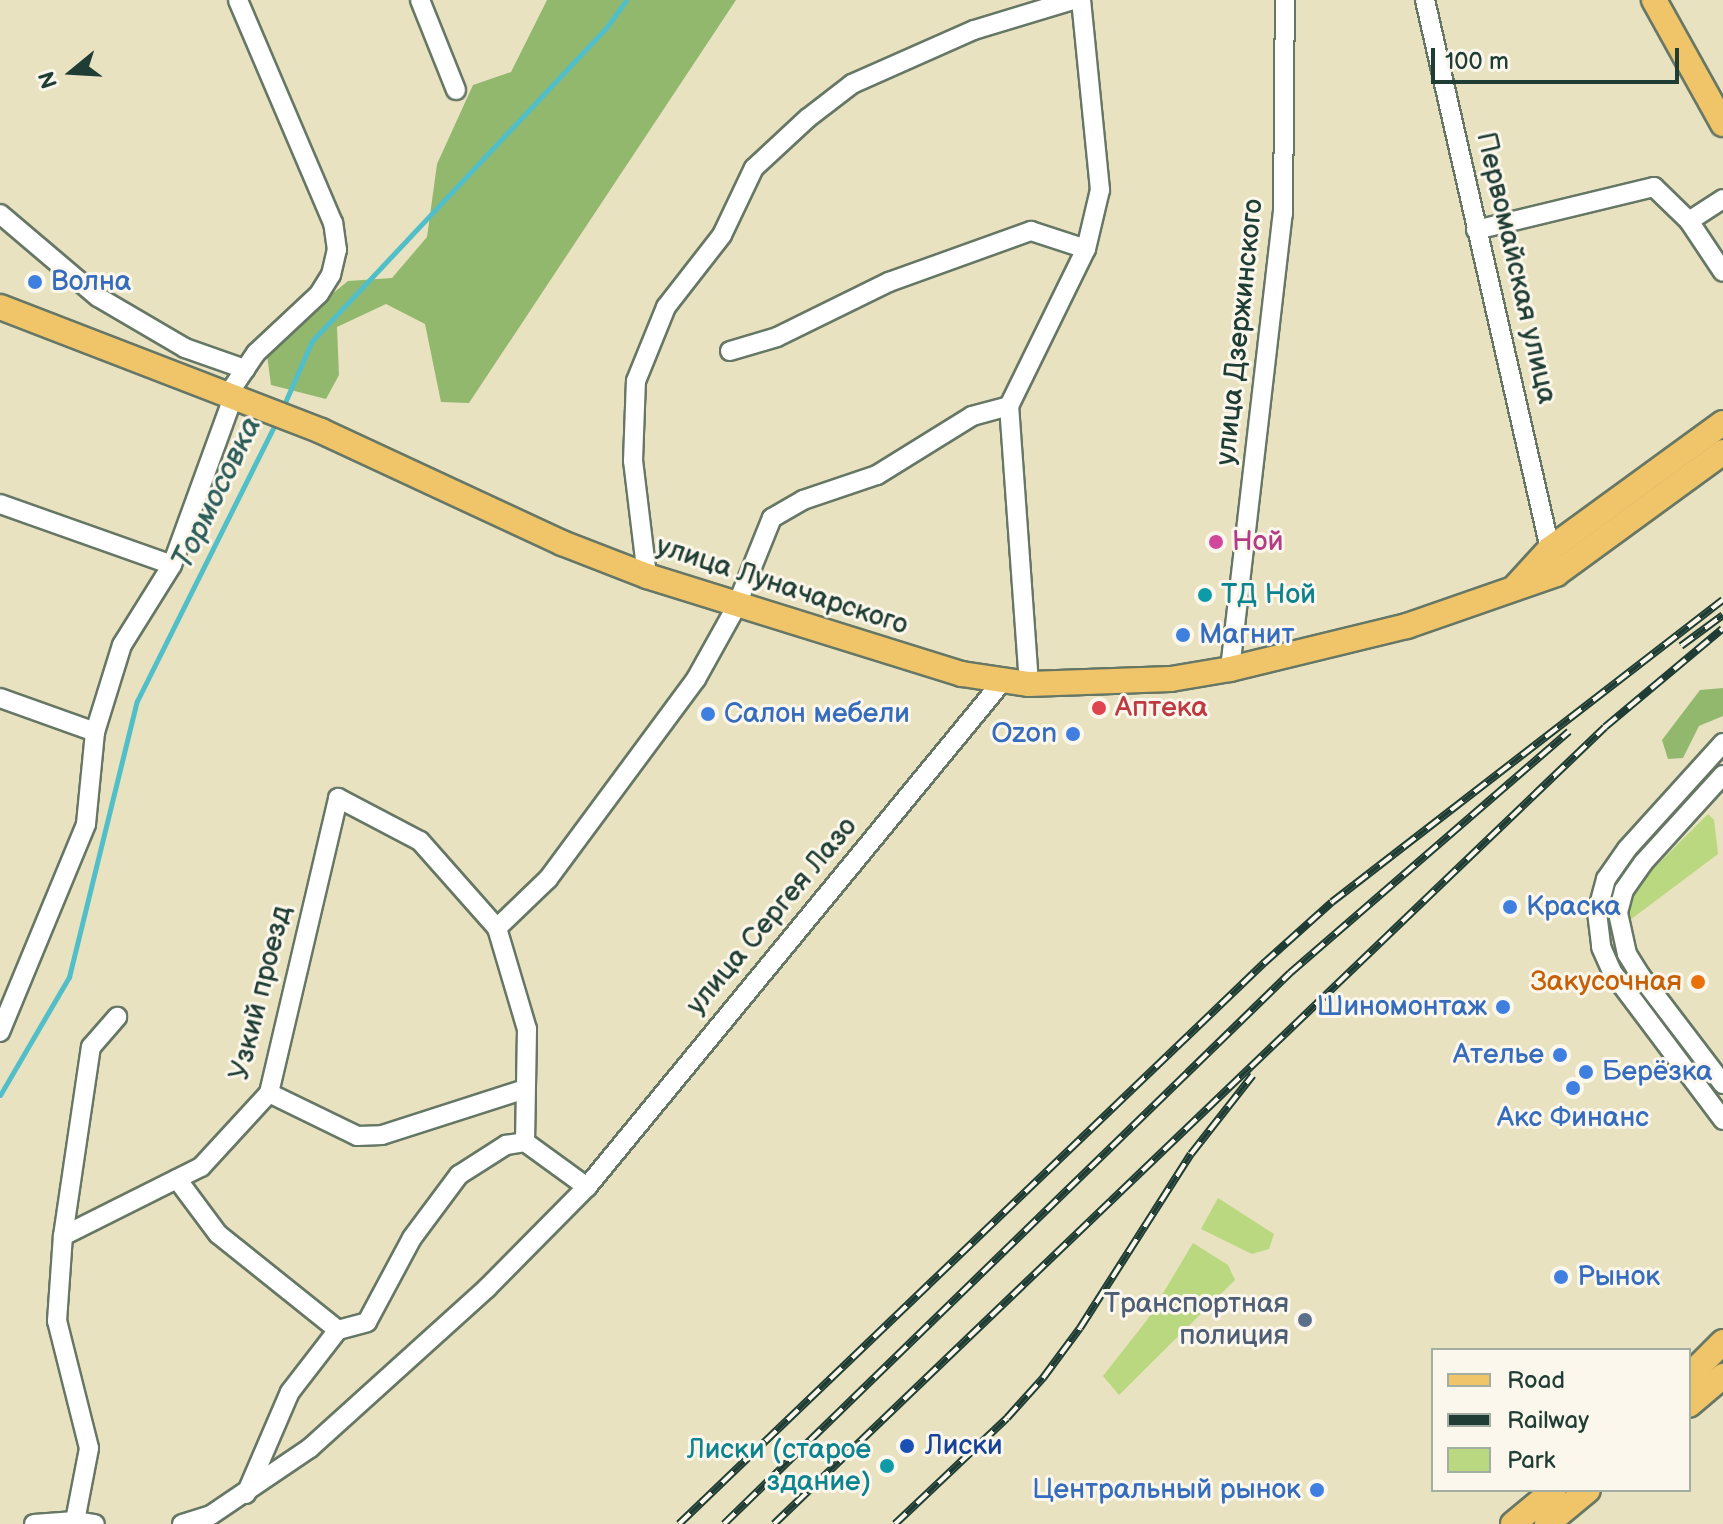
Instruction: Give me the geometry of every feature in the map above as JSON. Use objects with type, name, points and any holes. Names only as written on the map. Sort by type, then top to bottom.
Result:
[{"type":"main road","points":[[1654,0],[1723,124]]},
{"type":"main road","name":"улица Луначарского","points":[[0,307],[321,431],[562,543],[647,576],[736,607],[962,674],[1002,682],[1125,682],[1230,669],[1407,626],[1556,574],[1723,452]]},
{"type":"main road","points":[[1513,589],[1550,549],[1723,423]]},
{"type":"main road","points":[[1550,549],[1556,574]]},
{"type":"main road","points":[[1691,1374],[1723,1342]]},
{"type":"main road","points":[[1691,1403],[1723,1376]]},
{"type":"main road","points":[[1513,1524],[1552,1492]]},
{"type":"main road","points":[[1547,1524],[1586,1492]]},
{"type":"street","points":[[0,1032],[86,824],[95,732],[122,645],[172,565],[231,394],[256,353],[319,294],[331,275],[337,250],[333,223],[238,0]]},
{"type":"street","points":[[420,0],[456,90]]},
{"type":"street","points":[[647,576],[633,461],[636,381],[666,307],[722,235],[754,168],[808,118],[852,84],[974,30],[1073,0]]},
{"type":"street","points":[[1029,684],[1009,406],[1086,249],[1100,190],[1081,0]]},
{"type":"street","name":"улица Дзержинского","points":[[1230,669],[1283,214],[1285,0]]},
{"type":"street","name":"Первомайская улица","points":[[1425,0],[1550,549]]},
{"type":"street","points":[[1476,230],[1654,187],[1689,221],[1723,272]]},
{"type":"street","points":[[1689,221],[1723,199]]},
{"type":"street","points":[[0,214],[98,297],[185,348],[245,369]]},
{"type":"street","points":[[730,351],[777,337],[889,282],[1031,231],[1086,249]]},
{"type":"street","points":[[525,1142],[527,1029],[497,928],[548,879],[696,679],[736,607],[772,518],[803,500],[877,475],[972,416],[1009,406]]},
{"type":"street","points":[[0,504],[172,565]]},
{"type":"street","name":"улица Сергея Лазо","points":[[182,1524],[207,1519],[310,1448],[487,1288],[587,1187],[1002,682]]},
{"type":"street","points":[[0,698],[95,732]]},
{"type":"street","points":[[1723,743],[1627,849],[1606,879],[1597,912],[1601,947],[1612,972],[1723,1120]]},
{"type":"street","points":[[1723,775],[1624,890],[1619,902],[1619,926],[1627,954],[1723,1084]]},
{"type":"street","points":[[1705,794],[1723,804]]},
{"type":"street","name":"Узкий проезд","points":[[63,1236],[201,1167],[269,1093],[338,798],[420,841],[497,928]]},
{"type":"street","points":[[75,1521],[89,1448],[57,1321],[63,1236],[91,1047],[117,1017]]},
{"type":"street","points":[[269,1093],[357,1136],[382,1135],[525,1089]]},
{"type":"street","points":[[245,1495],[290,1392],[338,1330],[367,1322],[412,1238],[459,1175],[506,1145],[525,1142],[587,1187]]},
{"type":"street","points":[[177,1179],[218,1234],[338,1330]]},
{"type":"street","points":[[34,1524],[75,1521],[95,1524]]},
{"type":"green space","points":[[547,0],[736,0],[469,403],[441,402],[425,324],[386,304],[337,327],[339,375],[326,399],[271,385],[267,355],[312,310],[348,281],[392,278],[427,237],[437,164],[473,85],[511,72]]},
{"type":"green space","points":[[1723,688],[1723,716],[1699,726],[1683,758],[1668,759],[1662,740],[1700,690]]},
{"type":"green space","points":[[1708,814],[1714,820],[1718,854],[1630,920],[1626,916],[1631,899],[1645,877]]},
{"type":"green space","points":[[1218,1198],[1274,1234],[1269,1249],[1252,1254],[1201,1229]]},
{"type":"green space","points":[[1193,1243],[1228,1265],[1235,1280],[1119,1395],[1103,1376],[1147,1320]]},
{"type":"waterway","name":"Тормосовка","points":[[283,407],[312,341],[606,28],[626,0]]},
{"type":"waterway","name":"Тормосовка","points":[[0,1095],[69,977],[137,701],[277,420]]},
{"type":"railway","points":[[679,1524],[1264,963],[1332,902],[1723,600]]},
{"type":"railway","points":[[1681,646],[1723,615]]},
{"type":"railway","points":[[774,1524],[1605,727],[1722,629]]},
{"type":"railway","points":[[724,1524],[1290,973],[1569,731]]},
{"type":"railway","points":[[895,1524],[1007,1418],[1043,1378],[1080,1328],[1191,1154],[1253,1075]]},
{"type":"place","name":"Волна","points":[[35,282]]},
{"type":"place","name":"Ной","points":[[1216,542]]},
{"type":"place","name":"ТД Ной","points":[[1205,595]]},
{"type":"place","name":"Магнит","points":[[1183,635]]},
{"type":"place","name":"Аптека","points":[[1099,708]]},
{"type":"place","name":"Салон мебели","points":[[708,714]]},
{"type":"place","name":"Ozon","points":[[1073,734]]},
{"type":"place","name":"Краска","points":[[1510,907]]},
{"type":"place","name":"Закусочная","points":[[1698,982]]},
{"type":"place","name":"Шиномонтаж","points":[[1503,1007]]},
{"type":"place","name":"Ателье","points":[[1560,1055]]},
{"type":"place","name":"Берёзка","points":[[1586,1072]]},
{"type":"place","name":"Акс Финанс","points":[[1573,1088]]},
{"type":"place","name":"Рынок","points":[[1561,1277]]},
{"type":"place","name":"Транспортная полиция","points":[[1305,1320]]},
{"type":"place","name":"Лиски","points":[[907,1446]]},
{"type":"place","name":"Лиски (старое здание)","points":[[887,1466]]},
{"type":"place","name":"Центральный рынок","points":[[1317,1490]]}]
